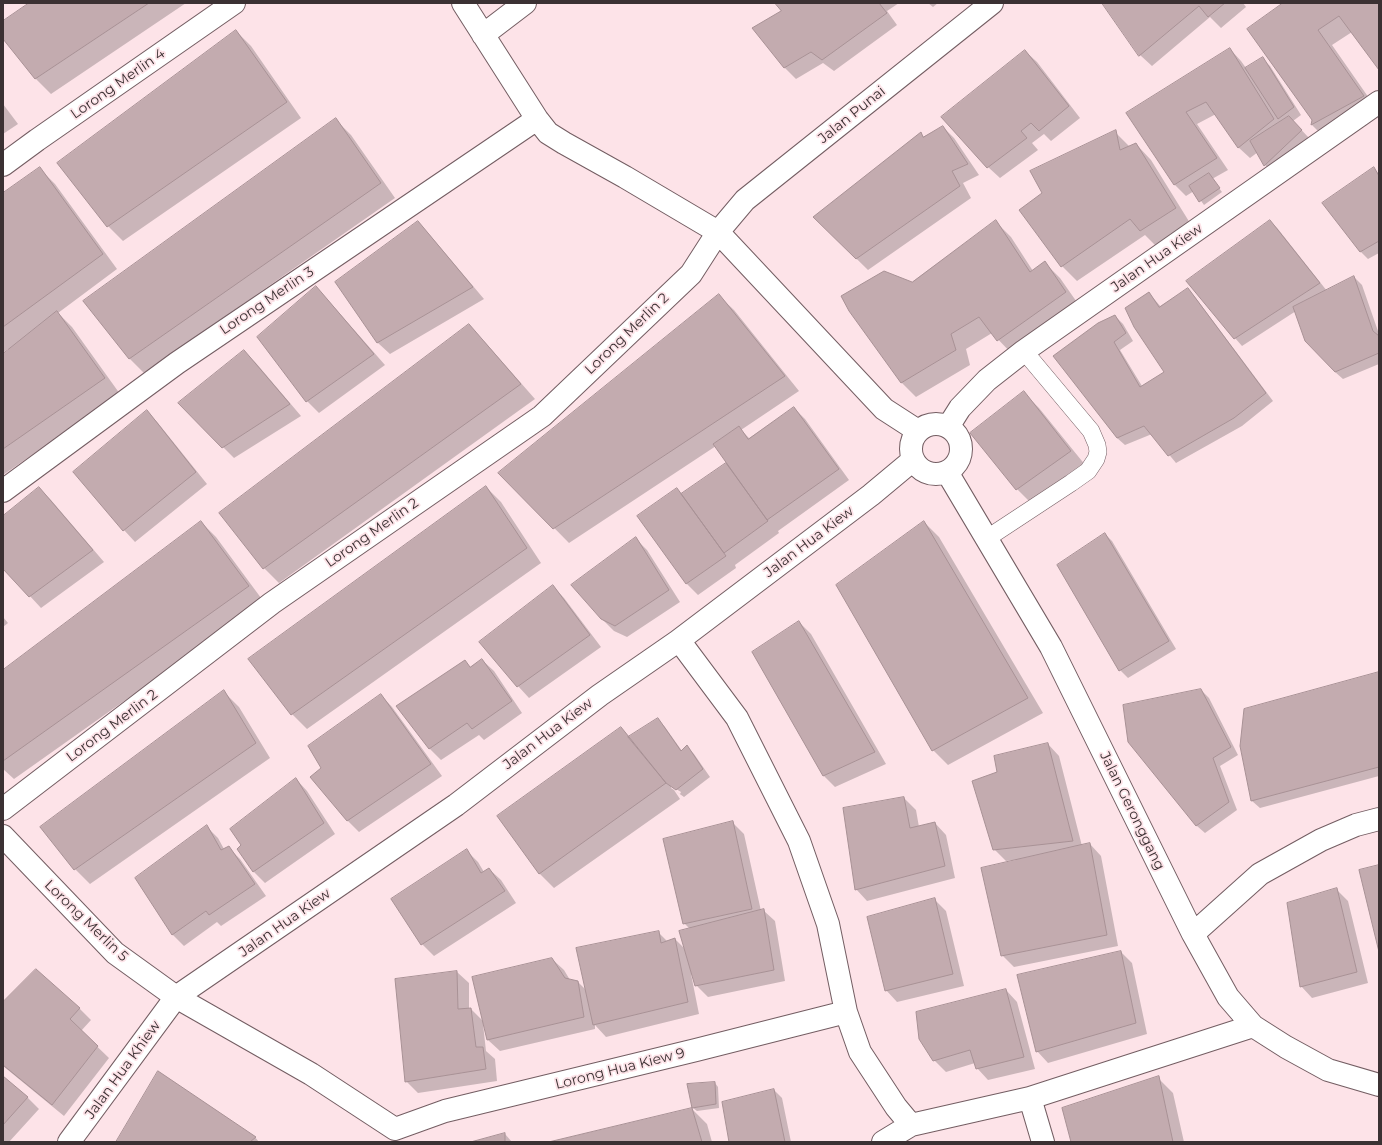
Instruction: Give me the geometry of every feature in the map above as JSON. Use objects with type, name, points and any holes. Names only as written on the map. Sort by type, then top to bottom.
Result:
[{"type":"street","name":"Lorong Merlin 4","points":[[3,165],[234,3]]},
{"type":"street","points":[[463,3],[537,119],[548,133],[564,144],[625,177],[718,232],[884,409],[918,431]]},
{"type":"street","points":[[483,35],[525,3]]},
{"type":"street","name":"Jalan Punai","points":[[718,232],[745,200],[992,3]]},
{"type":"street","name":"Jalan Hua Kiew","points":[[948,427],[960,408],[987,380],[1024,351],[1379,102]]},
{"type":"street","name":"Lorong Merlin 3","points":[[3,491],[177,362],[537,119]]},
{"type":"street","name":"Lorong Merlin 2","points":[[3,810],[272,603],[542,416],[691,274],[718,232]]},
{"type":"street","points":[[940,424],[948,427],[954,432],[961,446],[960,454],[958,461],[947,472],[931,474],[923,472],[917,466],[913,460],[911,444],[913,437],[918,431],[925,426],[940,424]]},
{"type":"street","name":"Jalan Hua Kiew","points":[[176,997],[456,805],[600,695],[678,641],[871,495],[913,460]]},
{"type":"street","name":"Jalan Geronggang","points":[[947,472],[1050,647],[1193,934],[1228,997],[1253,1026],[1286,1047],[1328,1070],[1379,1085]]},
{"type":"street","points":[[678,641],[737,718],[799,841],[828,924],[846,1012],[860,1052],[896,1107],[911,1125]]},
{"type":"street","points":[[1193,934],[1260,874],[1321,840],[1356,825],[1379,819]]},
{"type":"street","name":"Lorong Merlin 5","points":[[3,836],[115,953],[176,997],[310,1074],[396,1135]]},
{"type":"street","name":"Jalan Hua Khiew","points":[[69,1142],[176,997]]},
{"type":"street","name":"Lorong Hua Kiew 9","points":[[396,1135],[445,1111],[846,1012]]},
{"type":"street","points":[[883,1142],[911,1125],[1030,1098],[1253,1026]]},
{"type":"street","points":[[1030,1098],[1043,1142]]},
{"type":"lane","points":[[986,538],[1072,483],[1088,471],[1096,459],[1098,452],[1097,445],[1091,431],[1024,351]]},
{"type":"building","points":[[29,3],[149,3],[35,79],[3,39],[3,21]]},
{"type":"building","points":[[775,3],[879,3],[887,13],[822,60],[811,52],[784,68],[752,28],[781,11]]},
{"type":"building","points":[[1102,3],[1225,3],[1208,17],[1199,6],[1139,56]]},
{"type":"building","points":[[1283,3],[1379,3],[1379,70],[1339,16],[1318,30],[1364,96],[1311,125],[1312,120],[1247,29]]},
{"type":"building","points":[[236,30],[287,102],[107,227],[57,163]]},
{"type":"building","points":[[1230,48],[1274,119],[1238,148],[1206,102],[1186,112],[1217,158],[1174,185],[1126,113]]},
{"type":"building","points":[[1025,50],[1069,106],[1039,131],[1031,123],[1021,131],[1027,138],[987,168],[941,117]]},
{"type":"building","points":[[1263,57],[1294,107],[1278,119],[1245,68]]},
{"type":"building","points":[[1289,116],[1302,130],[1264,166],[1250,141]]},
{"type":"building","points":[[336,118],[381,183],[129,359],[83,301]]},
{"type":"building","points":[[943,126],[968,164],[952,171],[960,186],[856,259],[813,217],[921,132],[923,137]]},
{"type":"building","points":[[1116,130],[1120,150],[1136,143],[1176,208],[1140,231],[1130,219],[1061,267],[1019,210],[1042,193],[1030,171]]},
{"type":"building","points":[[40,167],[103,254],[3,327],[3,193]]},
{"type":"building","points":[[1374,167],[1379,176],[1379,241],[1360,252],[1322,203]]},
{"type":"building","points":[[1209,173],[1220,188],[1199,202],[1189,186]]},
{"type":"building","points":[[996,220],[1030,272],[1045,261],[1066,292],[997,341],[979,317],[951,334],[956,350],[901,383],[849,311],[841,296],[884,271],[912,282]]},
{"type":"building","points":[[1270,220],[1320,283],[1234,339],[1186,281]]},
{"type":"building","points":[[418,221],[473,287],[377,343],[335,282]]},
{"type":"building","points":[[1354,276],[1373,331],[1379,336],[1379,353],[1335,372],[1305,341],[1293,307]]},
{"type":"building","points":[[316,286],[374,354],[306,402],[257,337]]},
{"type":"building","points":[[1188,288],[1266,393],[1234,418],[1168,456],[1144,426],[1117,438],[1053,356],[1098,323],[1115,315],[1126,333],[1114,342],[1140,387],[1164,372],[1134,327],[1125,308],[1149,292],[1159,307]]},
{"type":"building","points":[[719,294],[785,376],[553,529],[498,473]]},
{"type":"building","points":[[57,311],[105,378],[3,449],[3,354]]},
{"type":"building","points":[[469,324],[521,384],[263,569],[219,513]]},
{"type":"building","points":[[244,350],[290,404],[222,448],[178,403]]},
{"type":"building","points":[[1024,391],[1071,451],[1016,490],[970,433]]},
{"type":"building","points":[[794,407],[839,469],[767,520],[713,444],[739,426],[748,439]]},
{"type":"building","points":[[147,410],[196,472],[123,531],[73,472]]},
{"type":"building","points":[[726,463],[768,521],[724,553],[681,494]]},
{"type":"building","points":[[486,486],[527,548],[291,715],[248,659]]},
{"type":"building","points":[[39,487],[93,550],[29,597],[3,569],[3,516]]},
{"type":"building","points":[[677,488],[726,556],[686,584],[637,516]]},
{"type":"building","points":[[201,521],[249,586],[3,761],[3,670]]},
{"type":"building","points":[[924,521],[1028,698],[932,751],[836,585]]},
{"type":"building","points":[[1105,533],[1169,641],[1119,671],[1057,565]]},
{"type":"building","points":[[636,537],[669,590],[615,626],[601,619],[571,585]]},
{"type":"building","points":[[553,585],[590,635],[517,687],[479,642]]},
{"type":"building","points":[[799,621],[875,752],[823,776],[752,652]]},
{"type":"building","points":[[482,659],[512,701],[472,729],[467,723],[429,749],[396,706],[465,660],[470,667]]},
{"type":"building","points":[[1379,672],[1379,767],[1251,801],[1240,746],[1244,709]]},
{"type":"building","points":[[1201,689],[1231,747],[1213,758],[1229,802],[1196,826],[1128,742],[1123,705]]},
{"type":"building","points":[[224,690],[256,743],[74,870],[40,827]]},
{"type":"building","points":[[381,694],[431,764],[347,821],[310,777],[321,768],[308,746]]},
{"type":"building","points":[[658,718],[681,751],[687,745],[703,769],[676,790],[666,783],[628,737]]},
{"type":"building","points":[[621,727],[666,783],[539,874],[497,816]]},
{"type":"building","points":[[1048,743],[1073,841],[993,850],[972,781],[997,772],[994,756]]},
{"type":"building","points":[[296,778],[324,823],[253,872],[237,849],[241,845],[230,829]]},
{"type":"building","points":[[904,797],[910,828],[935,822],[945,866],[855,890],[843,808]]},
{"type":"building","points":[[733,821],[752,909],[683,924],[663,839]]},
{"type":"building","points":[[207,825],[221,850],[229,846],[255,884],[209,915],[206,911],[172,935],[135,878]]},
{"type":"building","points":[[1090,843],[1107,935],[1001,956],[981,868]]},
{"type":"building","points":[[467,849],[481,873],[489,868],[505,891],[421,945],[391,899]]},
{"type":"building","points":[[1379,865],[1379,952],[1359,870]]},
{"type":"building","points":[[1337,888],[1357,972],[1300,987],[1287,903]]},
{"type":"building","points":[[935,898],[953,974],[885,991],[867,917]]},
{"type":"building","points":[[764,909],[774,970],[695,986],[679,931]]},
{"type":"building","points":[[659,931],[661,943],[675,938],[688,1002],[593,1025],[576,948]]},
{"type":"building","points":[[1121,951],[1136,1023],[1036,1052],[1017,975]]},
{"type":"building","points":[[552,958],[565,978],[578,981],[584,1017],[487,1040],[472,977]]},
{"type":"building","points":[[36,969],[80,1008],[70,1019],[98,1046],[52,1105],[3,1065],[3,1002]]},
{"type":"building","points":[[457,971],[458,1009],[471,1008],[476,1047],[483,1047],[486,1069],[405,1082],[395,979]]},
{"type":"building","points":[[1006,989],[1024,1057],[976,1069],[970,1050],[933,1061],[919,1039],[916,1012]]},
{"type":"building","points":[[158,1071],[256,1137],[250,1142],[116,1142]]},
{"type":"building","points":[[3,1076],[28,1097],[3,1125]]},
{"type":"building","points":[[1159,1076],[1173,1142],[1071,1142],[1062,1108]]},
{"type":"building","points":[[715,1082],[716,1104],[692,1108],[687,1084]]},
{"type":"building","points":[[774,1089],[785,1142],[729,1142],[722,1102]]},
{"type":"building","points":[[692,1108],[702,1142],[549,1142]]},
{"type":"building","points":[[505,1133],[505,1142],[471,1142]]}]
